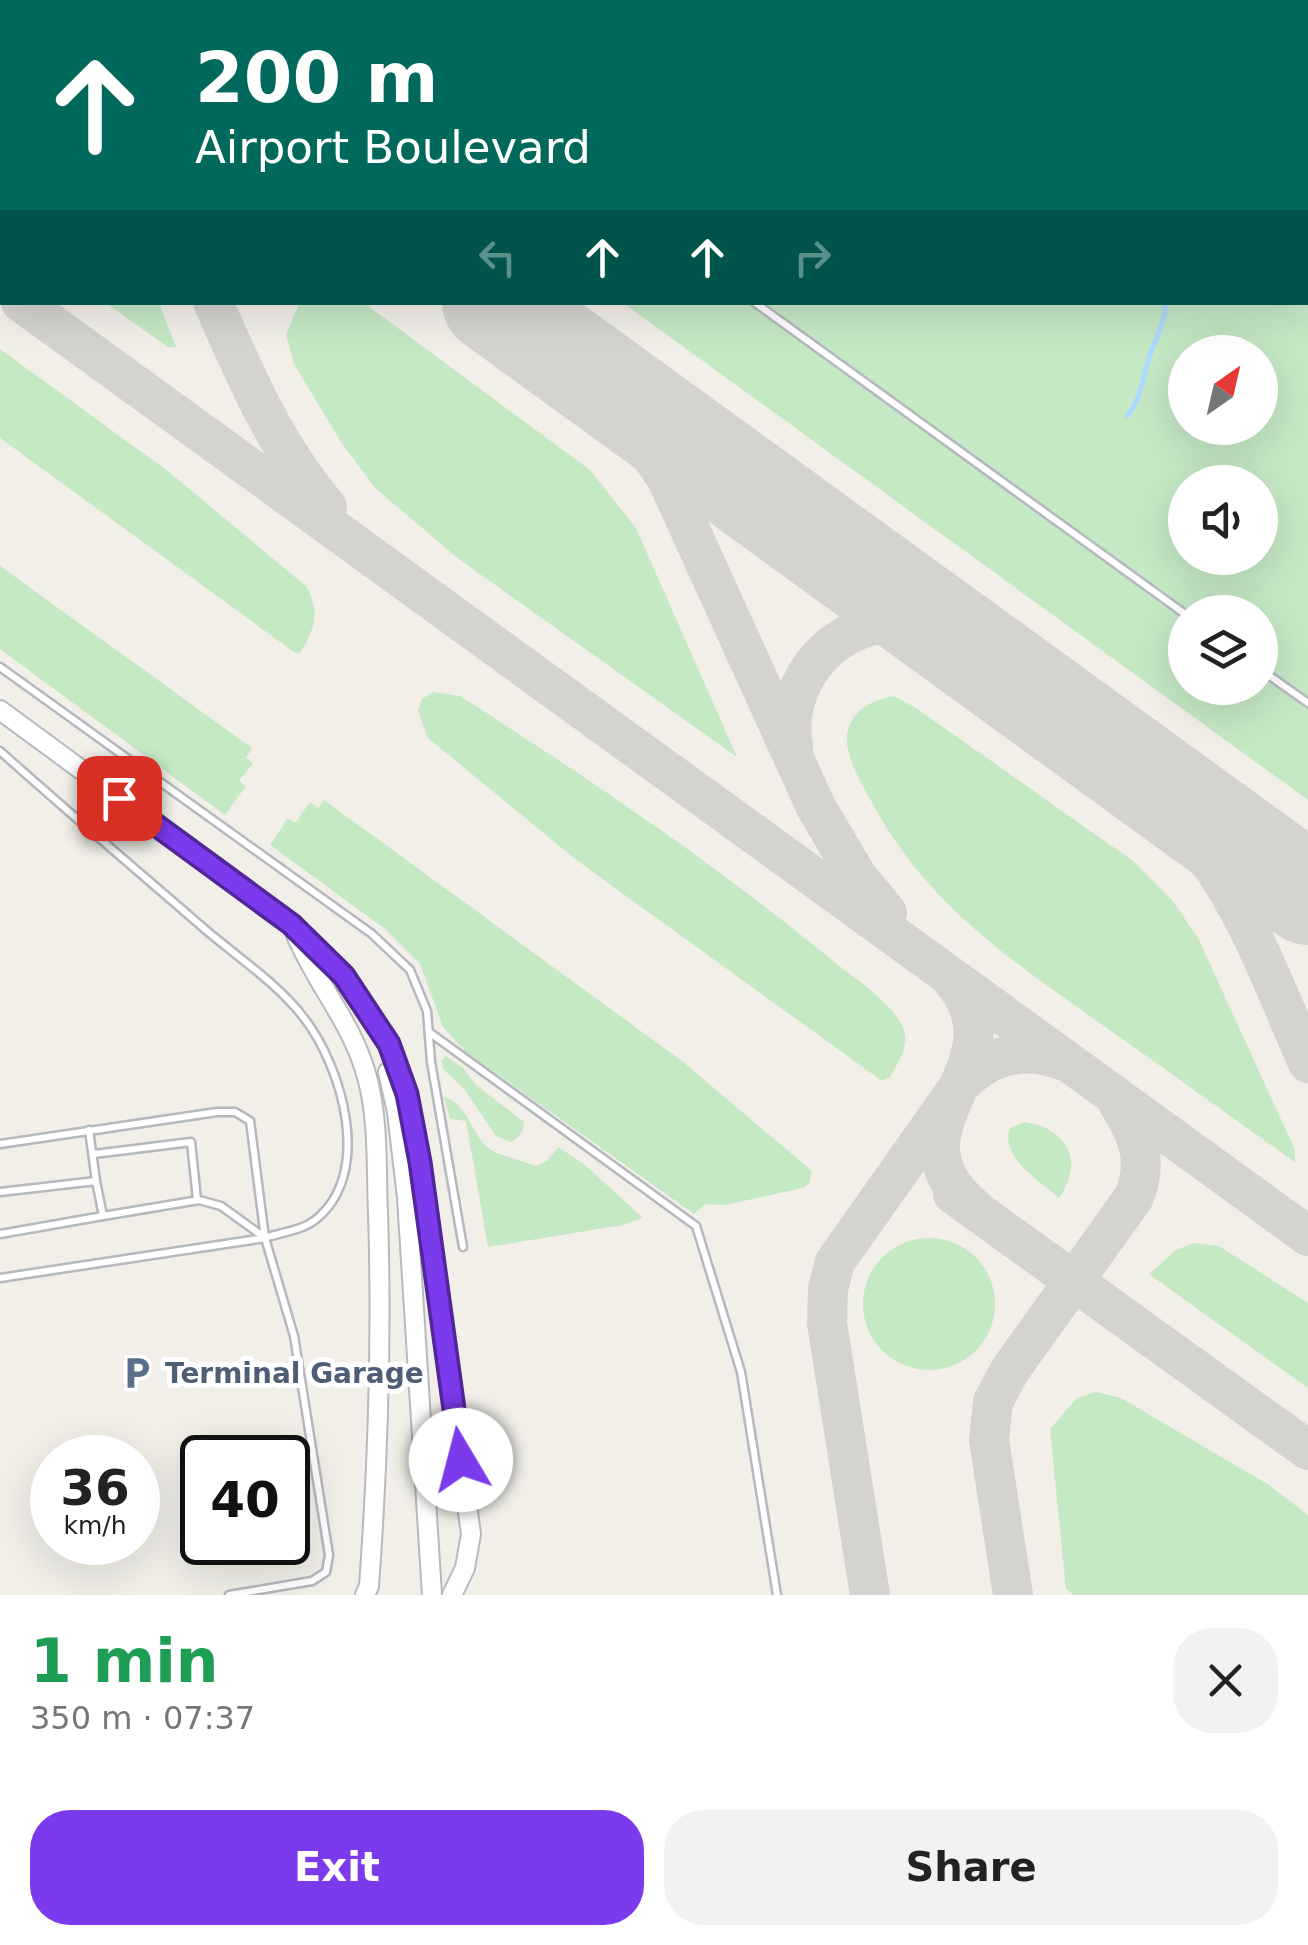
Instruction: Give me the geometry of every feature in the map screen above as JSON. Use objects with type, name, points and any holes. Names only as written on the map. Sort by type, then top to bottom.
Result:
[{"type":"street","points":[[0,710],[291,924],[344,976],[389,1044],[407,1094],[420,1162],[471,1534],[465,1568],[452,1595]]},
{"type":"street","points":[[291,924],[305,956],[351,1031],[374,1108],[378,1370],[376,1490],[368,1592]]},
{"type":"street","points":[[369,1014],[397,1112],[408,1198],[432,1595]]},
{"type":"lane","points":[[758,305],[1168,602]]},
{"type":"lane","points":[[0,668],[372,934],[410,970],[427,1012],[463,1247]]},
{"type":"lane","points":[[1278,682],[1308,703]]},
{"type":"lane","points":[[0,751],[302,1016],[337,1075],[345,1106],[344,1164],[338,1190],[315,1220],[298,1230],[0,1278]]},
{"type":"lane","points":[[428,1031],[696,1226],[742,1372],[778,1595]]},
{"type":"lane","points":[[0,1144],[217,1112],[235,1112],[250,1121],[265,1238],[294,1336],[329,1555],[326,1572],[312,1581],[228,1595]]},
{"type":"lane","points":[[88,1130],[103,1216]]},
{"type":"lane","points":[[94,1154],[191,1142],[197,1200]]},
{"type":"lane","points":[[0,1192],[96,1181]]},
{"type":"lane","points":[[0,1234],[197,1200],[221,1206],[265,1238]]},
{"type":"green space","points":[[109,305],[160,305],[176,347],[168,347]]},
{"type":"green space","points":[[299,305],[367,305],[590,470],[636,528],[737,757],[460,560],[375,488],[341,442],[294,364],[286,335]]},
{"type":"green space","points":[[626,305],[750,305],[1168,607],[1168,698]]},
{"type":"green space","points":[[764,305],[1308,305],[1308,698],[1278,676],[1278,595],[1168,596]]},
{"type":"green space","points":[[0,349],[169,472],[307,587],[314,605],[314,621],[300,653],[0,438]]},
{"type":"green space","points":[[0,566],[252,748],[246,758],[253,763],[239,781],[246,786],[225,815],[0,649]]},
{"type":"green space","points":[[1278,686],[1308,707],[1308,800],[1177,705],[1278,705]]},
{"type":"green space","points":[[433,692],[460,696],[603,790],[742,889],[871,991],[890,1008],[905,1034],[902,1053],[890,1077],[882,1081],[575,859],[428,738],[418,711],[422,699]]},
{"type":"green space","points":[[894,696],[1133,861],[1172,900],[1198,938],[1295,1150],[1295,1162],[1016,962],[952,908],[924,878],[874,806],[854,768],[847,744],[854,717],[876,701]]},
{"type":"green space","points":[[324,800],[682,1061],[812,1171],[809,1183],[803,1188],[725,1205],[706,1204],[694,1214],[466,1052],[443,1027],[420,964],[384,928],[270,845],[288,818],[295,823],[310,802],[318,808]]},
{"type":"green space","points":[[446,1056],[523,1121],[516,1139],[510,1142],[496,1136],[464,1089],[443,1069],[441,1060]]},
{"type":"green space","points":[[444,1097],[459,1106],[491,1150],[536,1166],[547,1161],[558,1147],[584,1164],[643,1218],[623,1225],[488,1247],[466,1121],[450,1119]]},
{"type":"green space","points":[[1024,1122],[1051,1131],[1067,1148],[1071,1172],[1059,1198],[1024,1168],[1010,1149],[1010,1128]]},
{"type":"green space","points":[[929,1238],[954,1243],[976,1257],[990,1279],[995,1304],[990,1329],[976,1351],[954,1365],[929,1370],[904,1365],[882,1351],[868,1329],[863,1304],[868,1279],[882,1257],[904,1243]]},
{"type":"green space","points":[[1194,1243],[1219,1246],[1308,1303],[1308,1388],[1149,1274],[1176,1250]]},
{"type":"green space","points":[[1096,1392],[1121,1398],[1269,1485],[1308,1515],[1308,1595],[1074,1595],[1066,1589],[1050,1429],[1077,1398]]},
{"type":"waterway","points":[[1127,416],[1140,392],[1166,305]]},
{"type":"taxiway","points":[[25,305],[1308,1236]]},
{"type":"taxiway","points":[[214,305],[277,435],[327,507]]},
{"type":"taxiway","points":[[507,313],[613,411],[667,479],[816,807],[856,875],[887,913]]},
{"type":"taxiway","points":[[793,746],[796,698],[806,676],[820,656],[859,630],[883,624],[920,627],[998,669]]},
{"type":"taxiway","points":[[1053,709],[1151,793],[1202,851],[1248,927],[1308,1063]]},
{"type":"taxiway","points":[[952,980],[970,1011],[973,1040],[944,1123],[940,1150],[948,1178],[973,1207]]},
{"type":"taxiway","points":[[870,1595],[827,1323],[828,1289],[835,1262],[967,1078],[991,1062],[1017,1054],[1061,1060]]},
{"type":"taxiway","points":[[1013,1595],[989,1440],[993,1402],[1010,1370],[1134,1197],[1141,1159],[1131,1126],[1118,1103]]},
{"type":"taxiway","points":[[953,1194],[1308,1450]]},
{"type":"runway","points":[[497,305],[1308,894]]},
{"type":"place","name":"Terminal Garage","points":[[137,1373]]},
{"type":"route","points":[[119,798],[291,924],[344,976],[389,1044],[407,1094],[420,1162],[461,1460]]}]
